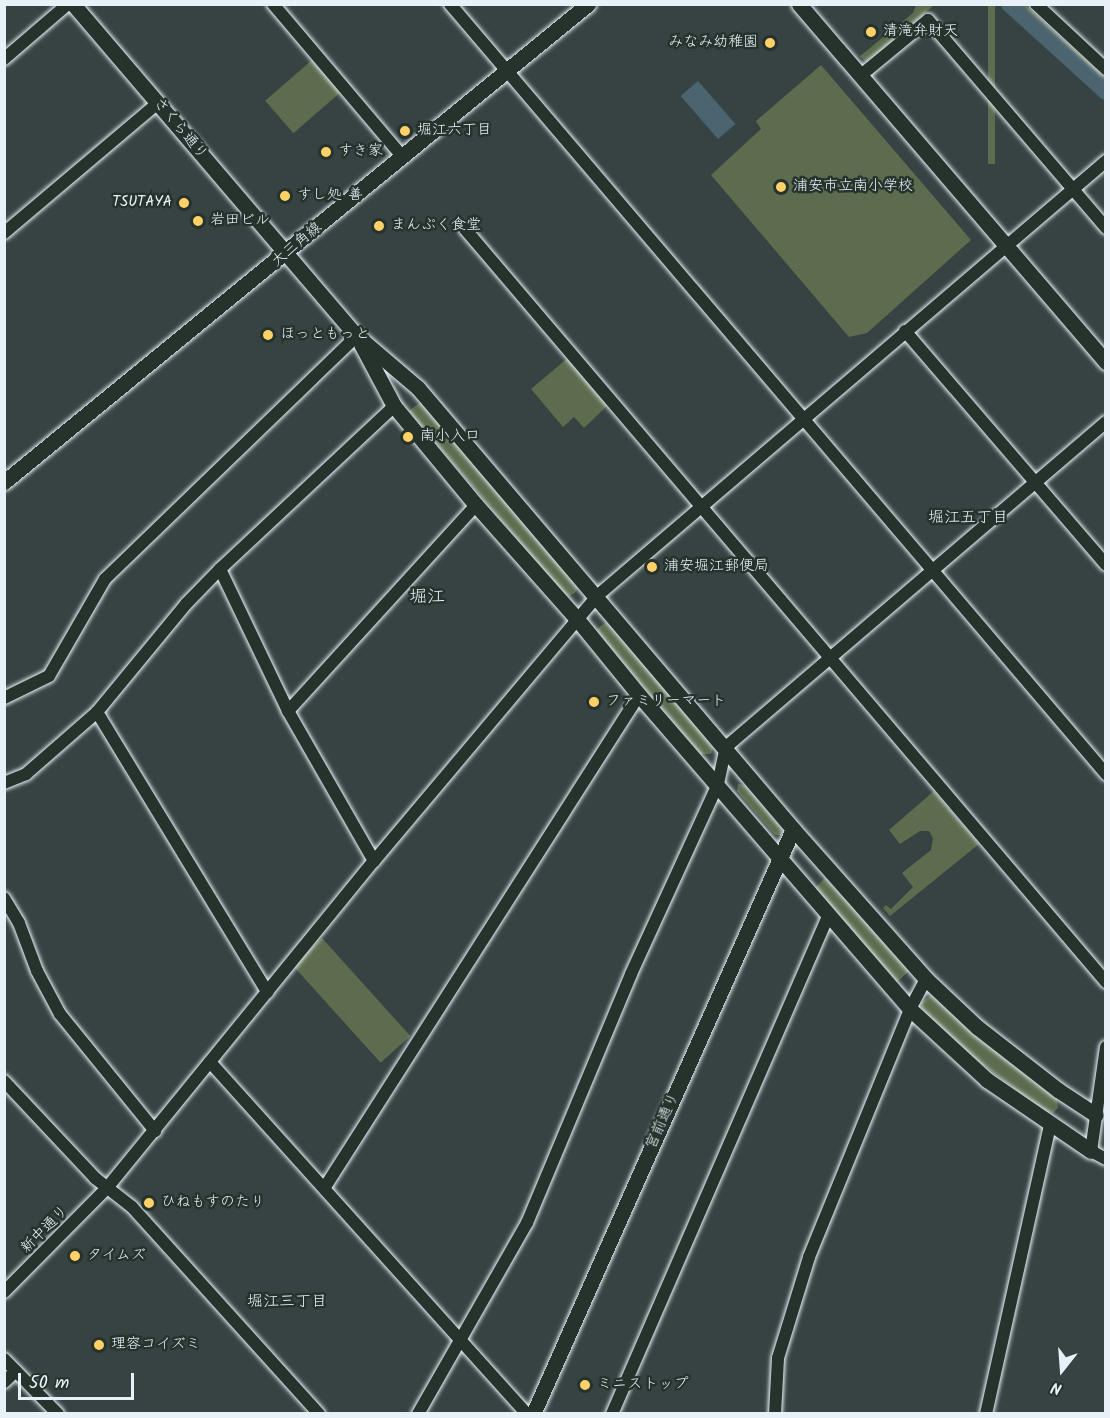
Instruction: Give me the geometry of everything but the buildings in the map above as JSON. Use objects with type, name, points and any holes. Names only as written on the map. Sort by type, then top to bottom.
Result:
[{"type":"street","points":[[4,59],[68,4]]},
{"type":"street","name":"さくら通り","points":[[73,4],[285,255],[357,336]]},
{"type":"street","points":[[273,4],[402,156]]},
{"type":"street","points":[[450,4],[1106,774]]},
{"type":"street","name":"大三角線","points":[[4,482],[285,255],[588,4]]},
{"type":"street","points":[[799,4],[1106,362]]},
{"type":"street","points":[[1036,4],[1106,69]]},
{"type":"street","points":[[860,76],[928,20],[1106,228]]},
{"type":"street","points":[[4,233],[158,104]]},
{"type":"street","name":"新中通り","points":[[4,1292],[107,1188],[374,861],[597,596],[1106,161]]},
{"type":"street","points":[[465,229],[1106,982]]},
{"type":"street","points":[[905,331],[1106,565]]},
{"type":"street","points":[[357,336],[394,406],[476,505],[577,619],[639,695],[781,856],[910,1009],[987,1080],[1050,1125],[1106,1159]]},
{"type":"street","points":[[357,336],[418,388],[726,747],[793,829],[927,978],[977,1027],[1058,1090],[1096,1115]]},
{"type":"street","points":[[4,698],[49,676],[105,579],[357,336]]},
{"type":"street","points":[[4,783],[26,774],[96,712],[186,604],[220,569],[394,406]]},
{"type":"street","points":[[418,1413],[527,1223],[631,974],[718,784],[726,747],[1106,423]]},
{"type":"street","points":[[288,711],[476,505]]},
{"type":"street","points":[[220,569],[288,711],[374,861]]},
{"type":"street","points":[[325,1187],[639,695]]},
{"type":"street","points":[[96,712],[267,992]]},
{"type":"street","name":"宮前通り","points":[[533,1413],[793,829]]},
{"type":"street","points":[[4,898],[19,923],[37,971],[60,1014],[155,1131]]},
{"type":"street","points":[[612,1413],[829,914]]},
{"type":"street","points":[[775,1413],[778,1358],[809,1257],[910,1009],[927,978]]},
{"type":"street","points":[[1091,1151],[1106,1047]]},
{"type":"street","points":[[210,1062],[527,1413]]},
{"type":"street","points":[[4,1081],[107,1188],[132,1207],[319,1413]]},
{"type":"street","points":[[986,1413],[1050,1125]]},
{"type":"street","points":[[4,1359],[58,1413]]},
{"type":"street","points":[[4,1382],[16,1371]]},
{"type":"green space","points":[[916,5],[934,5],[867,63],[860,56],[913,13]]},
{"type":"green space","points":[[988,5],[995,5],[995,164],[988,164]]},
{"type":"green space","points":[[1019,5],[1025,5],[1105,78],[1105,85]]},
{"type":"green space","points":[[312,60],[340,92],[293,133],[265,101]]},
{"type":"green space","points":[[821,65],[971,240],[867,333],[849,337],[711,175],[761,129],[756,121]]},
{"type":"green space","points":[[569,357],[608,405],[584,428],[574,417],[563,427],[531,389]]},
{"type":"green space","points":[[422,401],[576,581],[578,588],[575,593],[569,596],[563,593],[409,411]]},
{"type":"green space","points":[[606,622],[714,744],[711,754],[700,754],[599,634],[597,629]]},
{"type":"green space","points":[[738,784],[745,785],[782,829],[782,835],[775,835],[737,791]]},
{"type":"green space","points":[[934,791],[979,844],[890,916],[883,908],[886,905],[891,909],[913,887],[902,873],[931,850],[933,838],[929,831],[920,831],[900,844],[889,830]]},
{"type":"green space","points":[[825,878],[910,970],[897,982],[815,888]]},
{"type":"green space","points":[[322,938],[410,1036],[381,1063],[292,965]]},
{"type":"green space","points":[[932,994],[1057,1098],[1058,1108],[1053,1113],[1044,1111],[965,1051],[922,1010],[921,1003]]},
{"type":"water","points":[[698,81],[735,124],[718,139],[681,96]]},
{"type":"waterway","points":[[1009,4],[1106,92]]},
{"type":"place","name":"清滝弁財天","points":[[871,32]]},
{"type":"place","name":"みなみ幼稚園","points":[[770,43]]},
{"type":"place","name":"堀江六丁目","points":[[405,131]]},
{"type":"place","name":"すき家","points":[[326,152]]},
{"type":"place","name":"浦安市立南小学校","points":[[781,187]]},
{"type":"place","name":"すし処 善","points":[[285,196]]},
{"type":"place","name":"TSUTAYA","points":[[184,203]]},
{"type":"place","name":"岩田ビル","points":[[198,221]]},
{"type":"place","name":"まんぷく食堂","points":[[379,226]]},
{"type":"place","name":"ほっともっと","points":[[268,335]]},
{"type":"place","name":"南小入口","points":[[408,437]]},
{"type":"place","name":"浦安堀江郵便局","points":[[652,567]]},
{"type":"place","name":"ファミリーマート","points":[[594,702]]},
{"type":"place","name":"ひねもすのたり","points":[[149,1203]]},
{"type":"place","name":"タイムズ","points":[[75,1256]]},
{"type":"place","name":"理容コイズミ","points":[[99,1345]]},
{"type":"place","name":"ミニストップ","points":[[585,1385]]},
{"type":"district","name":"堀江五丁目","points":[[968,518]]},
{"type":"district","name":"堀江","points":[[427,598]]},
{"type":"district","name":"堀江三丁目","points":[[287,1302]]}]
